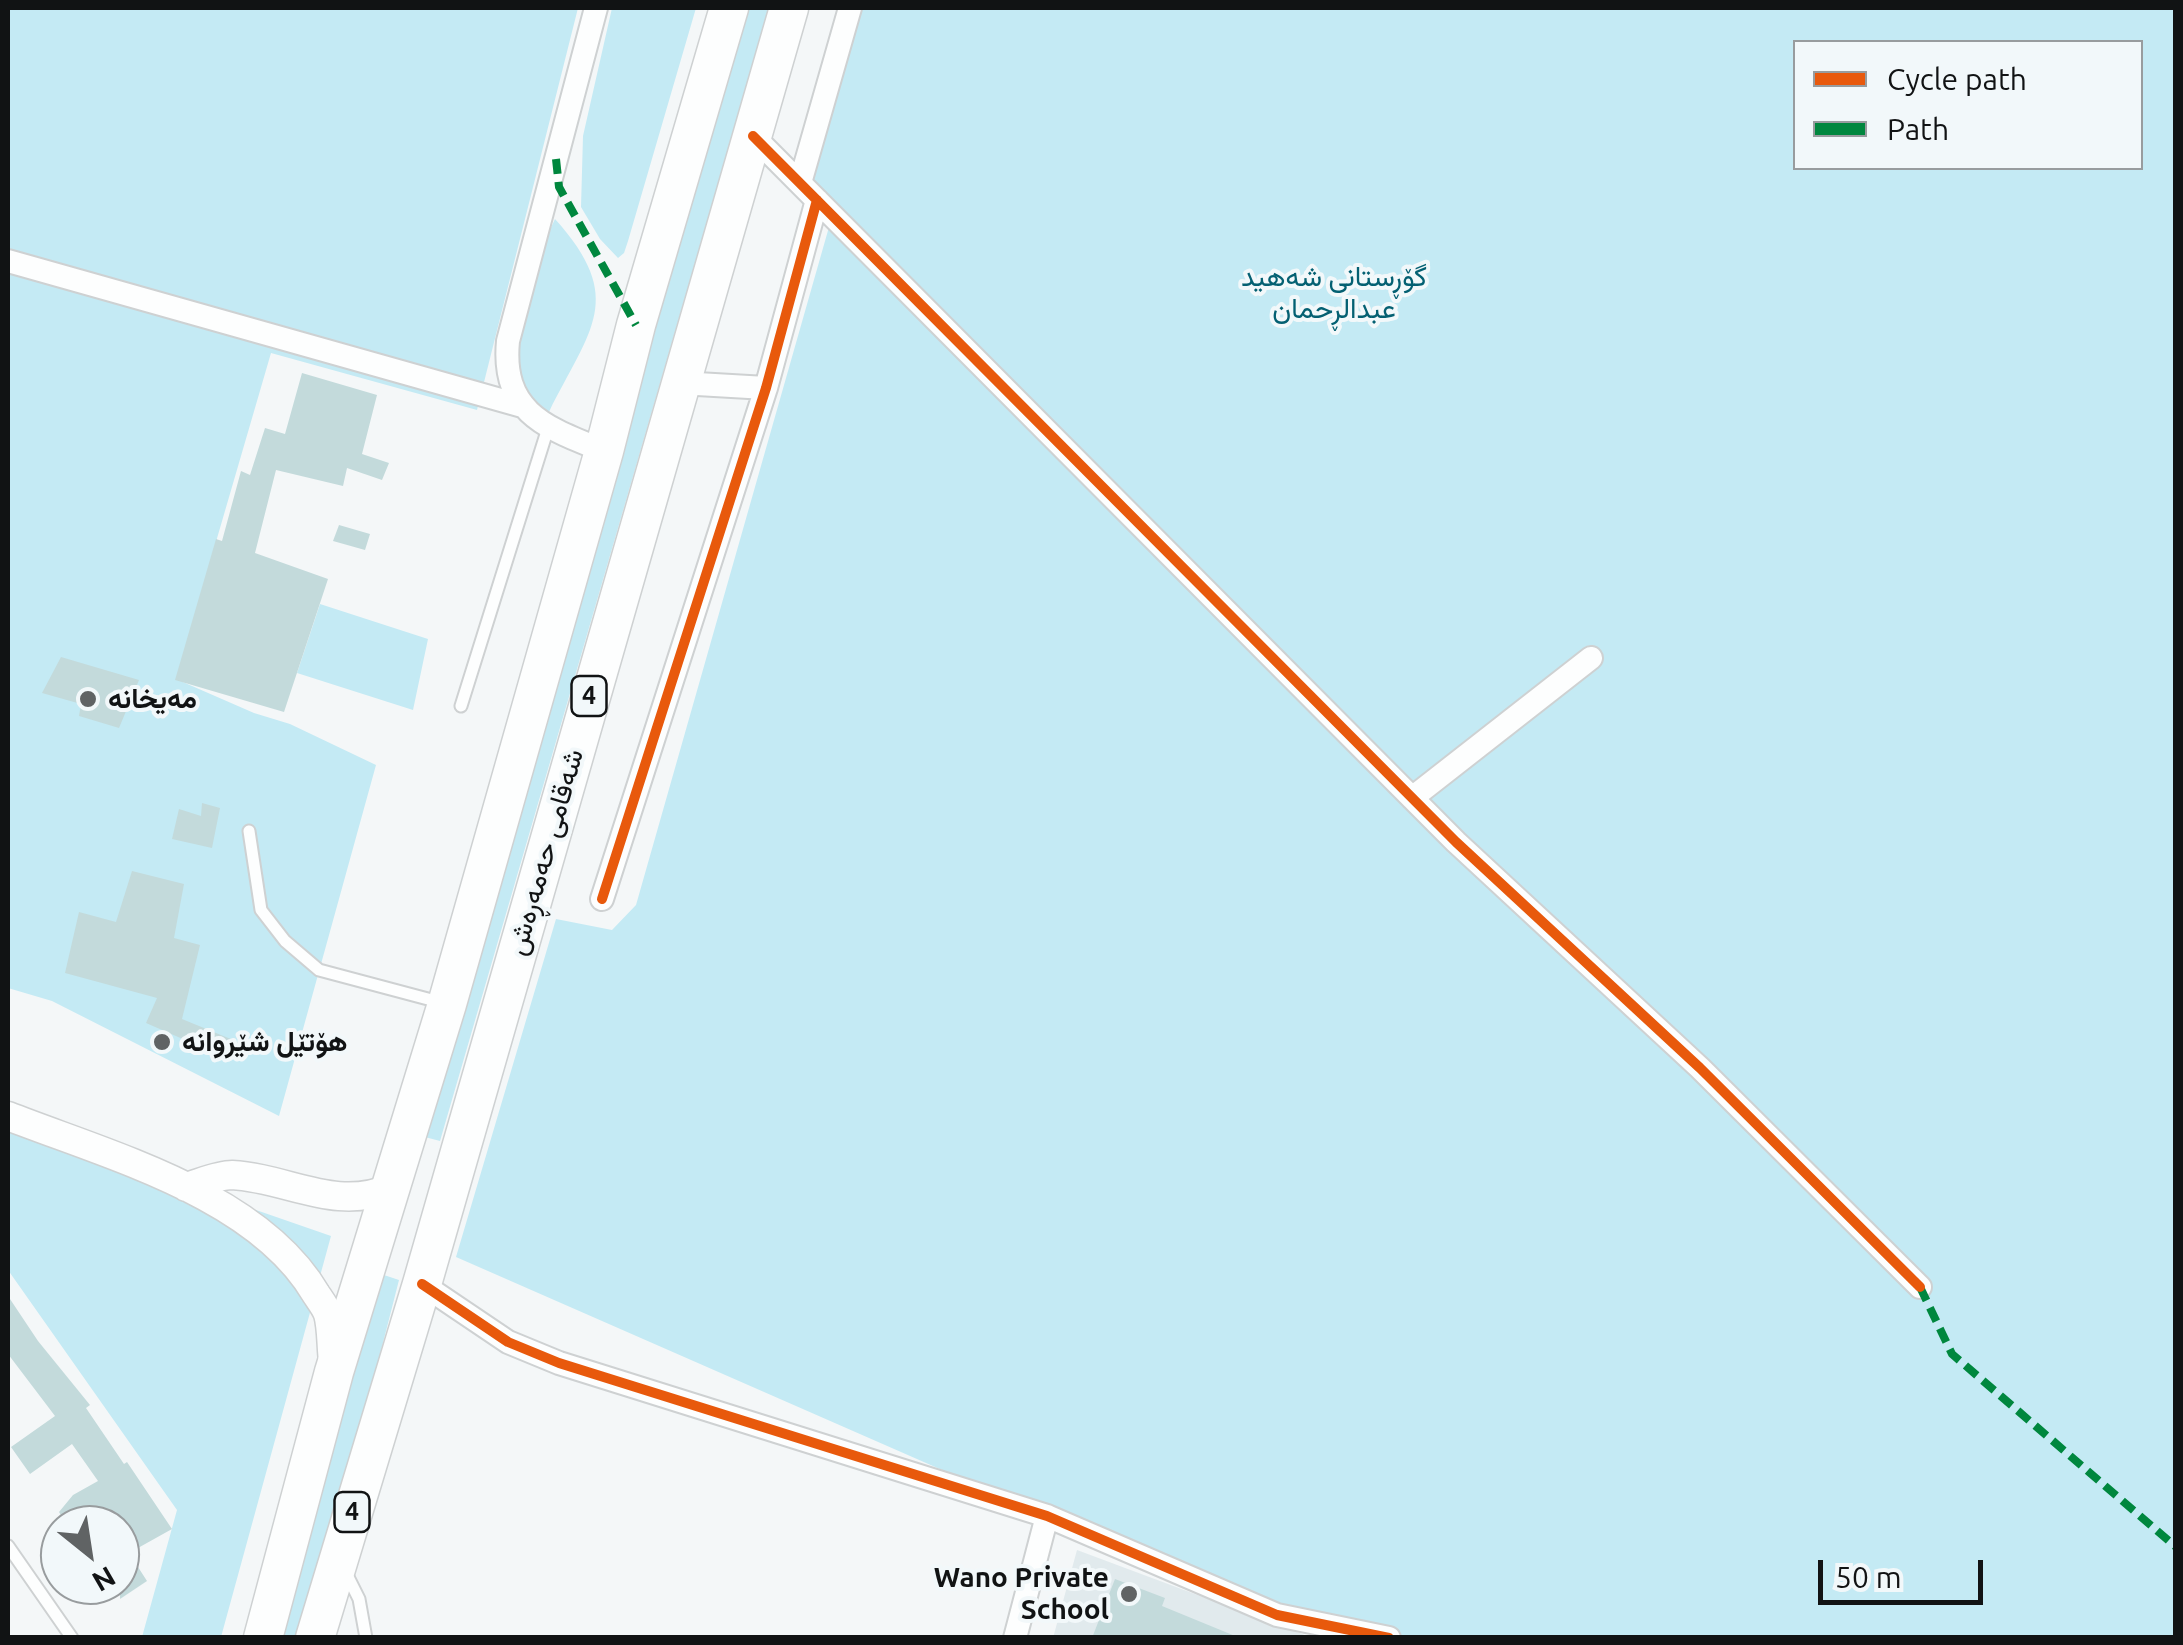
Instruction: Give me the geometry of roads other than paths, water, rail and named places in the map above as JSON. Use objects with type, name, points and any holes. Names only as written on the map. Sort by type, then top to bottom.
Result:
[{"type":"highway","name":"شەقامی حەمەڕەش","points":[[262,1638],[334,1372],[447,1004],[636,325],[729,8]]},
{"type":"highway","name":"شەقامی حەمەڕەش","points":[[314,1638],[422,1284],[789,8]]},
{"type":"street","points":[[522,406],[508,375],[508,341],[596,8]]},
{"type":"street","points":[[800,183],[850,8]]},
{"type":"street","points":[[753,136],[1412,798],[1700,1068],[1920,1287]]},
{"type":"street","points":[[602,898],[766,388],[817,200]]},
{"type":"street","points":[[8,261],[522,406],[548,428],[604,451]]},
{"type":"street","points":[[680,384],[766,388]]},
{"type":"street","points":[[1412,798],[1591,658]]},
{"type":"street","points":[[8,1116],[186,1187],[242,1216],[277,1244],[304,1274],[328,1314],[334,1372]]},
{"type":"street","points":[[186,1187],[228,1175],[330,1197],[370,1197],[391,1188]]},
{"type":"street","points":[[422,1284],[508,1342],[560,1363],[1047,1516],[1276,1614],[1388,1638]]},
{"type":"street","points":[[1015,1638],[1047,1516]]},
{"type":"lane","points":[[461,706],[548,428]]},
{"type":"lane","points":[[249,831],[261,910],[285,941],[318,970],[447,1004]]},
{"type":"lane","points":[[8,1546],[72,1638]]},
{"type":"lane","points":[[338,1559],[359,1599],[366,1638]]},
{"type":"place","name":"مەیخانە","points":[[88,699]]},
{"type":"place","name":"هۆتێل شێروانە","points":[[162,1042]]},
{"type":"place","name":"Wano Private School","points":[[1129,1594]]},
{"type":"park label","name":"گۆڕستانی شەهید عبدالڕحمان","points":[[1334,293]]}]
